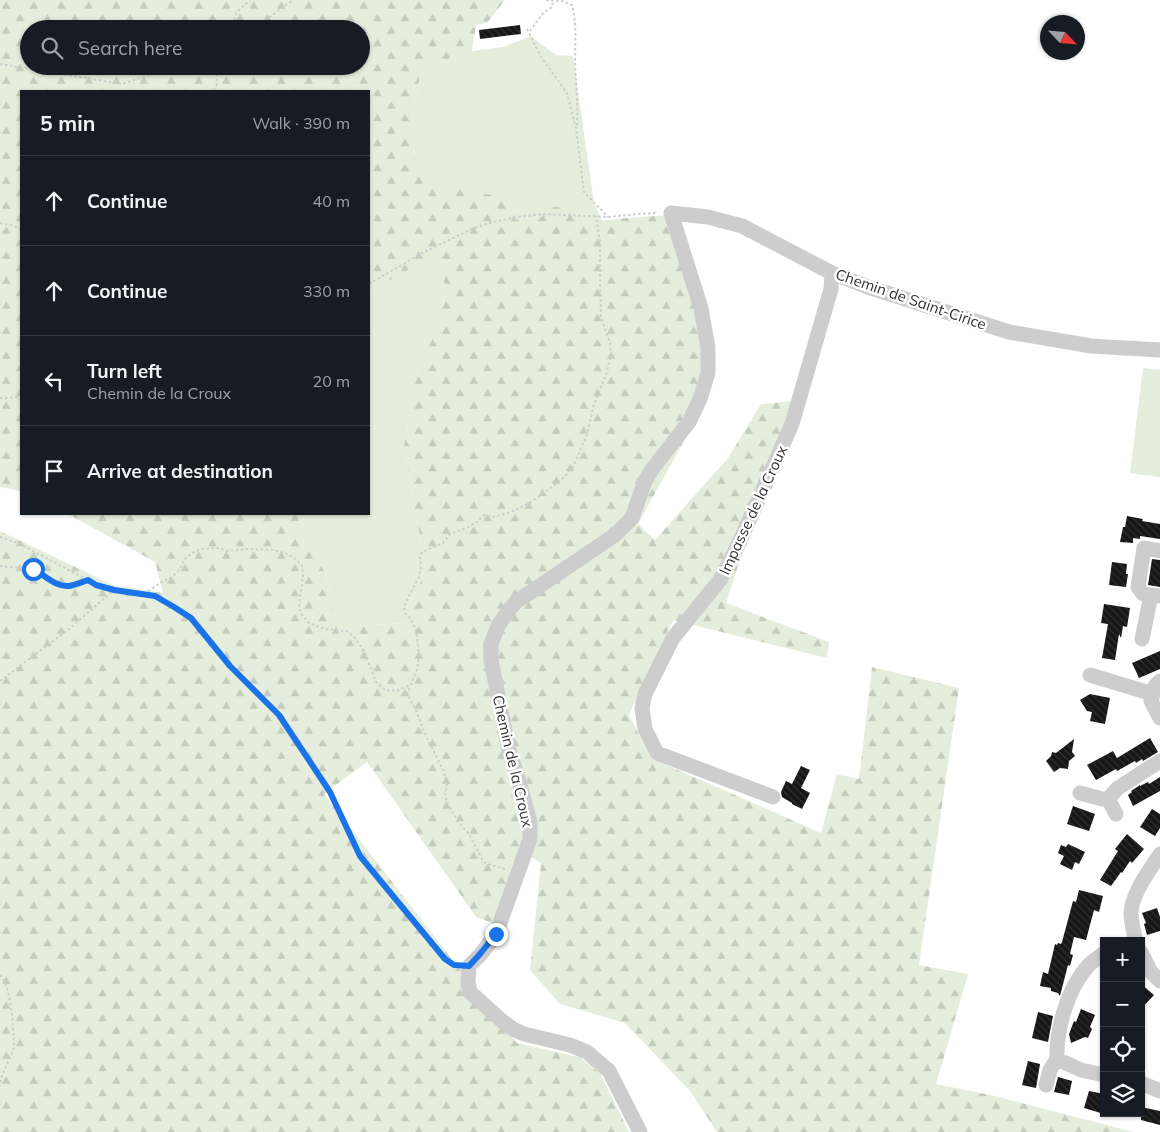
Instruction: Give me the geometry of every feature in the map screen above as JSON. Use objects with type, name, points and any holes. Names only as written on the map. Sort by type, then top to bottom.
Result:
[{"type":"street","name":"Chemin de Saint-Cirice","points":[[671,213],[708,217],[742,226],[832,273],[868,287],[1009,332],[1091,346],[1160,350]]},
{"type":"street","name":"Chemin de la Croux","points":[[469,966],[496,934],[530,839],[530,822],[509,751],[491,660],[492,644],[498,626],[502,618],[516,602],[615,535],[632,518],[645,481],[689,422],[700,399],[708,372],[708,348],[701,308],[671,213]]},
{"type":"street","name":"Impasse de la Croux","points":[[773,797],[658,753],[645,729],[642,708],[645,694],[673,638],[720,580],[792,424],[831,289],[832,273]]},
{"type":"street","points":[[1142,639],[1155,595],[1143,594],[1138,586],[1144,548],[1160,550]]},
{"type":"street","points":[[1090,675],[1156,688],[1151,701],[1160,718]]},
{"type":"street","points":[[1080,793],[1108,799],[1118,788],[1160,761]]},
{"type":"street","points":[[1108,799],[1116,814]]},
{"type":"street","points":[[1135,937],[1131,914],[1133,902],[1160,854]]},
{"type":"street","points":[[1046,1085],[1050,1070],[1058,1059],[1057,1044],[1066,1005],[1076,982],[1089,965],[1100,956]]},
{"type":"street","points":[[1145,960],[1151,972],[1160,981]]},
{"type":"street","points":[[469,966],[468,982],[470,992],[507,1024],[524,1034],[570,1045],[587,1052],[609,1071],[640,1132]]},
{"type":"street","points":[[1058,1059],[1082,1070],[1100,1074]]},
{"type":"street","points":[[1145,1085],[1160,1091]]},
{"type":"path","points":[[234,20],[237,12],[250,0]]},
{"type":"path","points":[[265,20],[293,0]]},
{"type":"path","points":[[546,0],[562,1],[572,5],[575,16],[575,74],[578,112],[576,128]]},
{"type":"path","points":[[553,0],[552,7],[544,12],[528,30],[541,57],[566,93],[576,128],[584,192],[608,217]]},
{"type":"path","points":[[0,64],[20,67]]},
{"type":"path","points":[[67,75],[122,84],[150,75]]},
{"type":"path","points":[[215,90],[216,75]]},
{"type":"path","points":[[370,283],[422,254],[474,228],[493,222],[543,214],[608,217],[671,213]]},
{"type":"path","points":[[521,867],[506,869],[487,864],[483,861],[469,834],[459,823],[448,805],[445,796],[447,786],[444,772],[407,694],[417,669],[420,655],[416,630],[405,613],[404,606],[419,577],[420,556],[422,552],[443,543],[450,534],[477,522],[484,515],[493,517],[511,512],[528,504],[564,477],[573,467],[588,432],[593,407],[606,374],[611,354],[610,343],[601,317],[600,243],[596,216]]},
{"type":"path","points":[[0,223],[20,230]]},
{"type":"path","points":[[0,398],[20,397]]},
{"type":"path","points":[[0,537],[18,542],[96,585],[114,590],[155,596],[191,618],[230,666],[279,715],[330,792],[360,856],[445,959],[454,965],[469,966]]},
{"type":"path","points":[[144,594],[172,577],[180,569],[184,560],[192,553],[201,549],[220,548],[226,551],[248,549],[283,552],[302,565],[303,576],[300,607],[301,613],[308,622],[326,629],[347,631],[356,639],[365,653],[376,682],[385,690],[397,691],[410,684]]},
{"type":"path","points":[[0,566],[33,569],[59,586],[69,586],[88,580]]},
{"type":"path","points":[[0,682],[114,590]]},
{"type":"path","points":[[0,975],[8,992],[14,1046],[2,1075],[0,1086]]},
{"type":"green space","points":[[0,0],[505,0],[487,23],[476,25],[472,51],[429,65],[420,75],[413,116],[415,157],[429,184],[471,184],[469,192],[508,197],[516,220],[542,217],[544,206],[576,209],[575,220],[579,223],[669,215],[703,336],[703,407],[638,524],[655,540],[728,458],[761,404],[792,401],[726,603],[829,642],[827,658],[673,620],[629,715],[651,758],[821,833],[837,774],[859,779],[872,667],[959,688],[919,965],[968,974],[936,1084],[995,1096],[1133,1132],[717,1132],[690,1091],[625,1023],[560,1004],[530,970],[541,863],[519,849],[492,923],[476,917],[367,762],[324,794],[517,1043],[579,1057],[600,1073],[629,1132],[0,1132],[0,531],[113,585],[163,593],[155,562],[70,515],[300,515],[304,531],[326,575],[339,635],[356,626],[406,623],[412,619],[409,607],[422,579],[425,566],[404,446],[417,373],[437,328],[446,288],[435,255],[370,291],[370,90],[20,90],[20,491],[0,487]]},
{"type":"green space","points":[[531,36],[556,55],[573,56],[594,203],[602,221],[579,223],[544,206],[542,217],[516,220],[469,192],[470,184],[429,184],[415,157],[413,116],[420,75],[429,65],[472,51],[503,47]]},
{"type":"green space","points":[[435,254],[446,288],[437,328],[417,373],[404,446],[425,566],[422,579],[409,607],[413,619],[406,623],[356,626],[339,636],[326,575],[304,531],[300,515],[370,515],[370,291]]},
{"type":"green space","points":[[1143,368],[1160,370],[1160,477],[1130,473]]},
{"type":"building","points":[[520,25],[521,34],[480,39],[479,30]]},
{"type":"building","points":[[1127,516],[1160,524],[1160,539],[1140,536],[1140,539],[1133,538],[1133,543],[1120,542]]},
{"type":"building","points":[[1152,559],[1160,560],[1160,587],[1148,585]]},
{"type":"building","points":[[1112,562],[1127,564],[1126,587],[1109,585]]},
{"type":"building","points":[[1104,604],[1130,608],[1127,627],[1123,626],[1121,638],[1119,634],[1115,660],[1102,658],[1108,624],[1101,623]]},
{"type":"building","points":[[1160,651],[1160,669],[1139,678],[1132,663]]},
{"type":"building","points":[[1090,694],[1110,698],[1105,724],[1090,721],[1092,712],[1087,711],[1080,700]]},
{"type":"building","points":[[1150,738],[1158,752],[1143,761],[1142,759],[1136,763],[1135,761],[1096,780],[1087,765],[1113,751],[1117,758]]},
{"type":"building","points":[[1074,739],[1072,752],[1075,756],[1069,761],[1068,769],[1060,768],[1054,772],[1046,761],[1052,752],[1056,753]]},
{"type":"building","points":[[801,766],[810,770],[801,788],[810,793],[802,809],[782,797],[781,792],[786,781],[792,784]]},
{"type":"building","points":[[1160,777],[1160,791],[1133,806],[1128,795],[1131,791],[1140,785],[1148,782],[1149,784]]},
{"type":"building","points":[[1073,806],[1095,814],[1089,831],[1067,824]]},
{"type":"building","points":[[1152,809],[1160,814],[1160,828],[1155,836],[1140,827]]},
{"type":"building","points":[[1127,834],[1144,849],[1132,863],[1130,861],[1111,886],[1100,880],[1118,851],[1115,849]]},
{"type":"building","points":[[1068,844],[1085,852],[1079,864],[1075,862],[1072,870],[1060,864],[1064,856],[1058,853],[1061,845],[1066,847]]},
{"type":"building","points":[[1079,890],[1103,896],[1099,912],[1094,910],[1086,940],[1074,937],[1070,954],[1073,955],[1070,966],[1068,965],[1060,996],[1058,993],[1051,991],[1051,988],[1040,986],[1043,972],[1048,974],[1055,944],[1061,944],[1062,942],[1073,901],[1076,902]]},
{"type":"building","points":[[1157,908],[1160,917],[1160,931],[1147,935],[1144,924],[1146,923],[1142,913]]},
{"type":"building","points":[[1145,987],[1154,995],[1145,1005]]},
{"type":"building","points":[[1081,1009],[1095,1015],[1090,1027],[1092,1029],[1088,1038],[1085,1037],[1071,1043],[1069,1034]]},
{"type":"building","points":[[1038,1012],[1053,1016],[1048,1042],[1032,1038]]},
{"type":"building","points":[[1028,1061],[1040,1064],[1036,1088],[1022,1085]]},
{"type":"building","points":[[1058,1077],[1072,1081],[1069,1095],[1054,1092]]},
{"type":"building","points":[[1089,1091],[1100,1093],[1100,1113],[1084,1108]]},
{"type":"building","points":[[1145,1108],[1160,1111],[1160,1125],[1141,1120],[1141,1117],[1145,1117]]},
{"type":"route","points":[[33,569],[59,586],[69,586],[88,580],[96,585],[114,590],[155,596],[191,618],[230,666],[279,715],[330,792],[360,856],[445,959],[454,965],[469,966],[496,934]]}]
